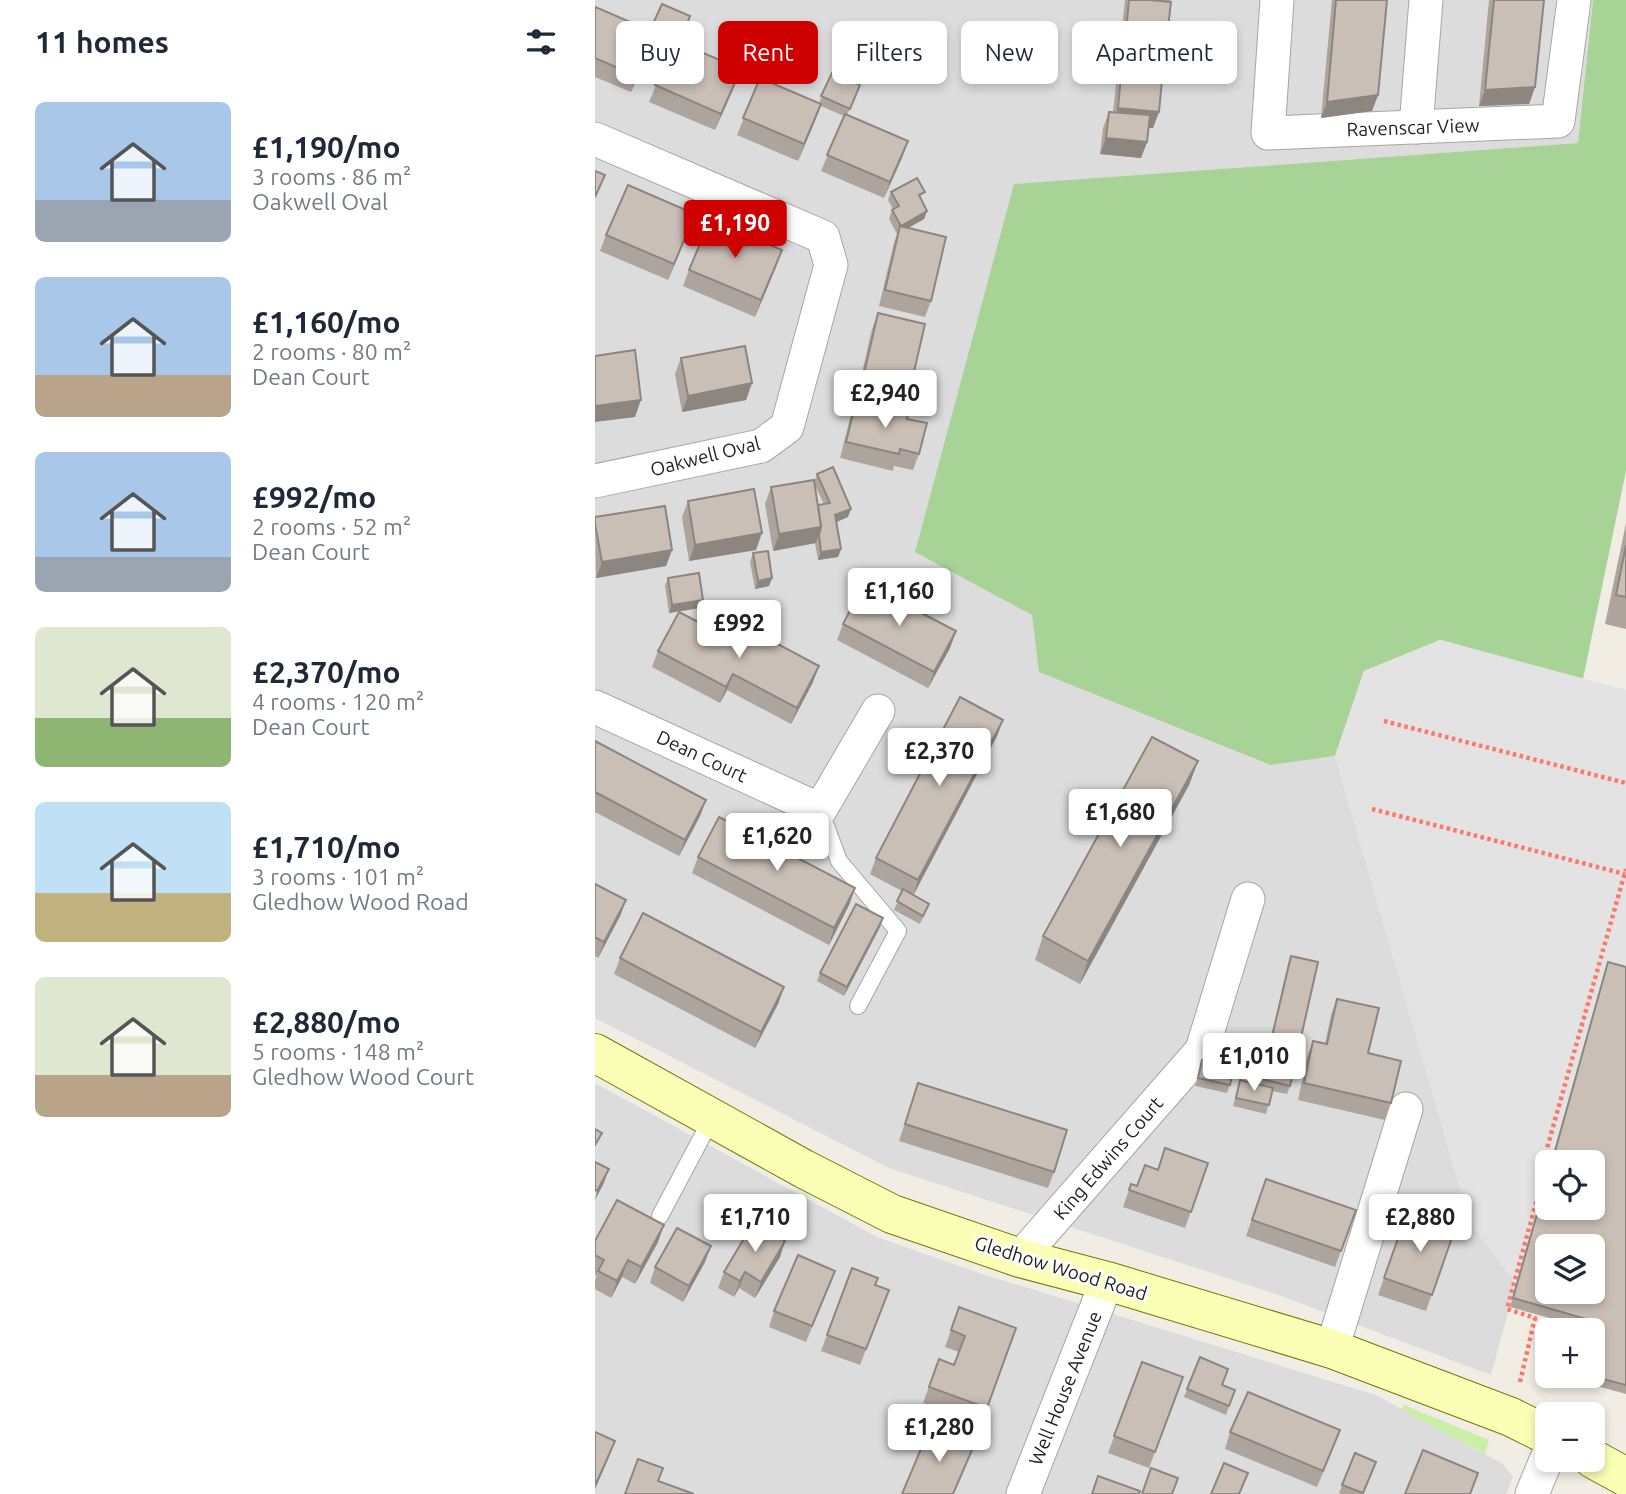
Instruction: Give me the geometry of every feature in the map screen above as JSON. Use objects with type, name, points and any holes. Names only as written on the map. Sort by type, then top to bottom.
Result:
[{"type":"street","name":"Ravenscar View","points":[[1277,0],[1268,132],[1558,121],[1574,0]]},
{"type":"street","points":[[1416,127],[1426,0]]},
{"type":"street","name":"Oakwell Oval","points":[[595,139],[823,237],[831,265],[786,427],[761,446],[595,481]]},
{"type":"street","name":"Dean Court","points":[[595,707],[820,810]]},
{"type":"street","points":[[820,810],[878,711]]},
{"type":"street","name":"King Edwins Court","points":[[1020,1258],[1202,1050],[1248,899]]},
{"type":"street","name":"Gledhow Wood Road","points":[[595,1053],[804,1169],[892,1213],[1020,1258],[1107,1281],[1332,1349],[1511,1417],[1535,1429]]},
{"type":"street","points":[[1332,1349],[1406,1109]]},
{"type":"street","name":"Well House Avenue","points":[[1023,1494],[1107,1281]]},
{"type":"street","points":[[1605,1466],[1626,1477]]},
{"type":"street","points":[[1532,1494],[1541,1472]]},
{"type":"lane","points":[[820,810],[839,861],[898,931],[858,1006]]},
{"type":"lane","points":[[660,1216],[712,1118]]},
{"type":"path","points":[[1384,721],[1626,783]]},
{"type":"path","points":[[1372,809],[1626,873],[1538,1180],[1542,1181],[1507,1309],[1535,1318],[1511,1417]]},
{"type":"shaded area","points":[[595,0],[1593,0],[1578,143],[1014,184],[1032,615],[1271,765],[1335,756],[1470,1223],[1516,1284],[1491,1375],[1273,1293],[889,1168],[595,1018]]},
{"type":"shaded area","points":[[1441,640],[1626,690],[1626,976],[1605,971],[1554,1150],[1535,1150],[1535,1217],[1516,1284],[1470,1223],[1335,756],[1364,671]]},
{"type":"shaded area","points":[[595,1083],[877,1237],[979,1273],[1376,1395],[1503,1464],[1513,1477],[1506,1494],[595,1494]]},
{"type":"green space","points":[[1593,0],[1626,0],[1626,471],[1583,679],[1440,640],[1364,671],[1335,756],[1271,765],[1039,672],[1032,615],[915,552],[1014,184],[1578,143]]},
{"type":"green space","points":[[1404,1405],[1489,1440],[1485,1454],[1402,1410]]},
{"type":"building","points":[[1129,0],[1171,2],[1169,21],[1127,21]]},
{"type":"building","points":[[1336,0],[1387,0],[1378,95],[1327,102]]},
{"type":"building","points":[[1494,0],[1544,0],[1535,87],[1485,90]]},
{"type":"building","points":[[662,4],[690,16],[688,21],[654,21]]},
{"type":"building","points":[[595,7],[628,21],[616,21],[616,67],[595,58]]},
{"type":"building","points":[[704,53],[718,59],[718,84],[734,84],[721,114],[655,85],[704,84]]},
{"type":"building","points":[[832,73],[832,84],[860,85],[850,109],[821,96]]},
{"type":"building","points":[[757,84],[774,84],[821,104],[804,144],[743,118]]},
{"type":"building","points":[[1120,84],[1162,84],[1159,112],[1118,108]]},
{"type":"building","points":[[1109,112],[1150,115],[1147,142],[1106,138]]},
{"type":"building","points":[[845,114],[908,141],[890,182],[827,155]]},
{"type":"building","points":[[595,171],[605,175],[595,197]]},
{"type":"building","points":[[917,178],[925,192],[919,195],[927,211],[901,226],[892,210],[899,206],[891,192]]},
{"type":"building","points":[[628,185],[695,214],[674,264],[606,235]]},
{"type":"building","points":[[710,220],[782,250],[761,300],[689,270]]},
{"type":"building","points":[[900,226],[946,237],[931,301],[885,290]]},
{"type":"building","points":[[878,313],[925,324],[910,389],[863,378]]},
{"type":"building","points":[[745,346],[752,383],[688,396],[681,358]]},
{"type":"building","points":[[635,350],[641,400],[595,406],[595,356]]},
{"type":"building","points":[[856,402],[908,414],[907,419],[927,423],[919,454],[900,449],[899,454],[846,442]]},
{"type":"building","points":[[833,467],[851,509],[835,515],[841,549],[821,552],[818,505],[830,503],[817,474]]},
{"type":"building","points":[[814,480],[821,527],[779,534],[771,487]]},
{"type":"building","points":[[754,489],[762,533],[695,545],[688,501]]},
{"type":"building","points":[[665,506],[672,550],[602,562],[595,517]]},
{"type":"building","points":[[1626,545],[1626,597],[1616,595]]},
{"type":"building","points":[[768,551],[772,578],[758,581],[753,553]]},
{"type":"building","points":[[699,573],[703,600],[672,605],[668,578]]},
{"type":"building","points":[[864,583],[956,631],[934,672],[843,624]]},
{"type":"building","points":[[679,612],[746,647],[755,632],[819,666],[797,708],[733,674],[726,687],[658,651]]},
{"type":"building","points":[[960,697],[1003,720],[918,880],[876,858]]},
{"type":"building","points":[[1152,737],[1198,761],[1088,961],[1043,936]]},
{"type":"building","points":[[595,741],[706,800],[685,840],[595,792]]},
{"type":"building","points":[[719,817],[855,888],[834,928],[698,857]]},
{"type":"building","points":[[595,884],[626,900],[604,942],[595,937]]},
{"type":"building","points":[[903,889],[929,904],[923,916],[897,901]]},
{"type":"building","points":[[856,904],[883,918],[847,987],[820,973]]},
{"type":"building","points":[[643,913],[784,987],[761,1032],[620,958]]},
{"type":"building","points":[[1291,956],[1318,962],[1290,1086],[1262,1079]]},
{"type":"building","points":[[1608,962],[1626,967],[1626,1385],[1605,1380],[1605,1318],[1583,1318],[1513,1298],[1535,1220],[1605,1220],[1605,1150],[1555,1150]]},
{"type":"building","points":[[1337,999],[1379,1008],[1368,1053],[1401,1061],[1391,1103],[1304,1083],[1313,1041],[1327,1044]]},
{"type":"building","points":[[1202,1060],[1234,1067],[1230,1085],[1198,1078]]},
{"type":"building","points":[[1240,1080],[1273,1088],[1269,1105],[1236,1098]]},
{"type":"building","points":[[918,1083],[1067,1130],[1054,1172],[905,1124]]},
{"type":"building","points":[[595,1129],[602,1133],[595,1145]]},
{"type":"building","points":[[1165,1148],[1208,1163],[1191,1212],[1129,1190],[1131,1184],[1137,1186],[1145,1165],[1158,1170]]},
{"type":"building","points":[[595,1162],[609,1169],[597,1191],[595,1190]]},
{"type":"building","points":[[1266,1179],[1356,1210],[1341,1251],[1252,1220]]},
{"type":"building","points":[[617,1200],[664,1225],[641,1267],[628,1260],[617,1281],[598,1271],[604,1260],[595,1255],[595,1241]]},
{"type":"building","points":[[1407,1213],[1455,1229],[1432,1295],[1384,1278]]},
{"type":"building","points":[[754,1222],[785,1241],[761,1282],[745,1272],[740,1281],[724,1272]]},
{"type":"building","points":[[677,1228],[711,1246],[689,1286],[655,1267]]},
{"type":"building","points":[[798,1255],[835,1271],[812,1326],[774,1311]]},
{"type":"building","points":[[852,1268],[878,1278],[875,1285],[889,1290],[866,1349],[827,1335]]},
{"type":"building","points":[[959,1307],[1016,1328],[987,1408],[929,1387],[939,1359],[954,1365],[965,1336],[951,1330]]},
{"type":"building","points":[[1200,1357],[1228,1369],[1222,1385],[1235,1390],[1229,1406],[1187,1389]]},
{"type":"building","points":[[1142,1362],[1183,1377],[1155,1452],[1114,1436]]},
{"type":"building","points":[[1248,1392],[1340,1430],[1323,1471],[1230,1432]]},
{"type":"building","points":[[931,1425],[975,1443],[953,1494],[902,1494]]},
{"type":"building","points":[[595,1432],[615,1441],[595,1486]]},
{"type":"building","points":[[1423,1450],[1478,1473],[1470,1494],[1405,1494]]},
{"type":"building","points":[[1355,1453],[1376,1462],[1363,1493],[1342,1485]]},
{"type":"building","points":[[638,1459],[663,1468],[658,1481],[694,1494],[625,1494]]},
{"type":"building","points":[[1224,1463],[1248,1473],[1239,1494],[1211,1494]]},
{"type":"building","points":[[1151,1468],[1178,1478],[1172,1494],[1142,1494]]},
{"type":"building","points":[[1098,1476],[1140,1491],[1139,1494],[1092,1494]]}]
